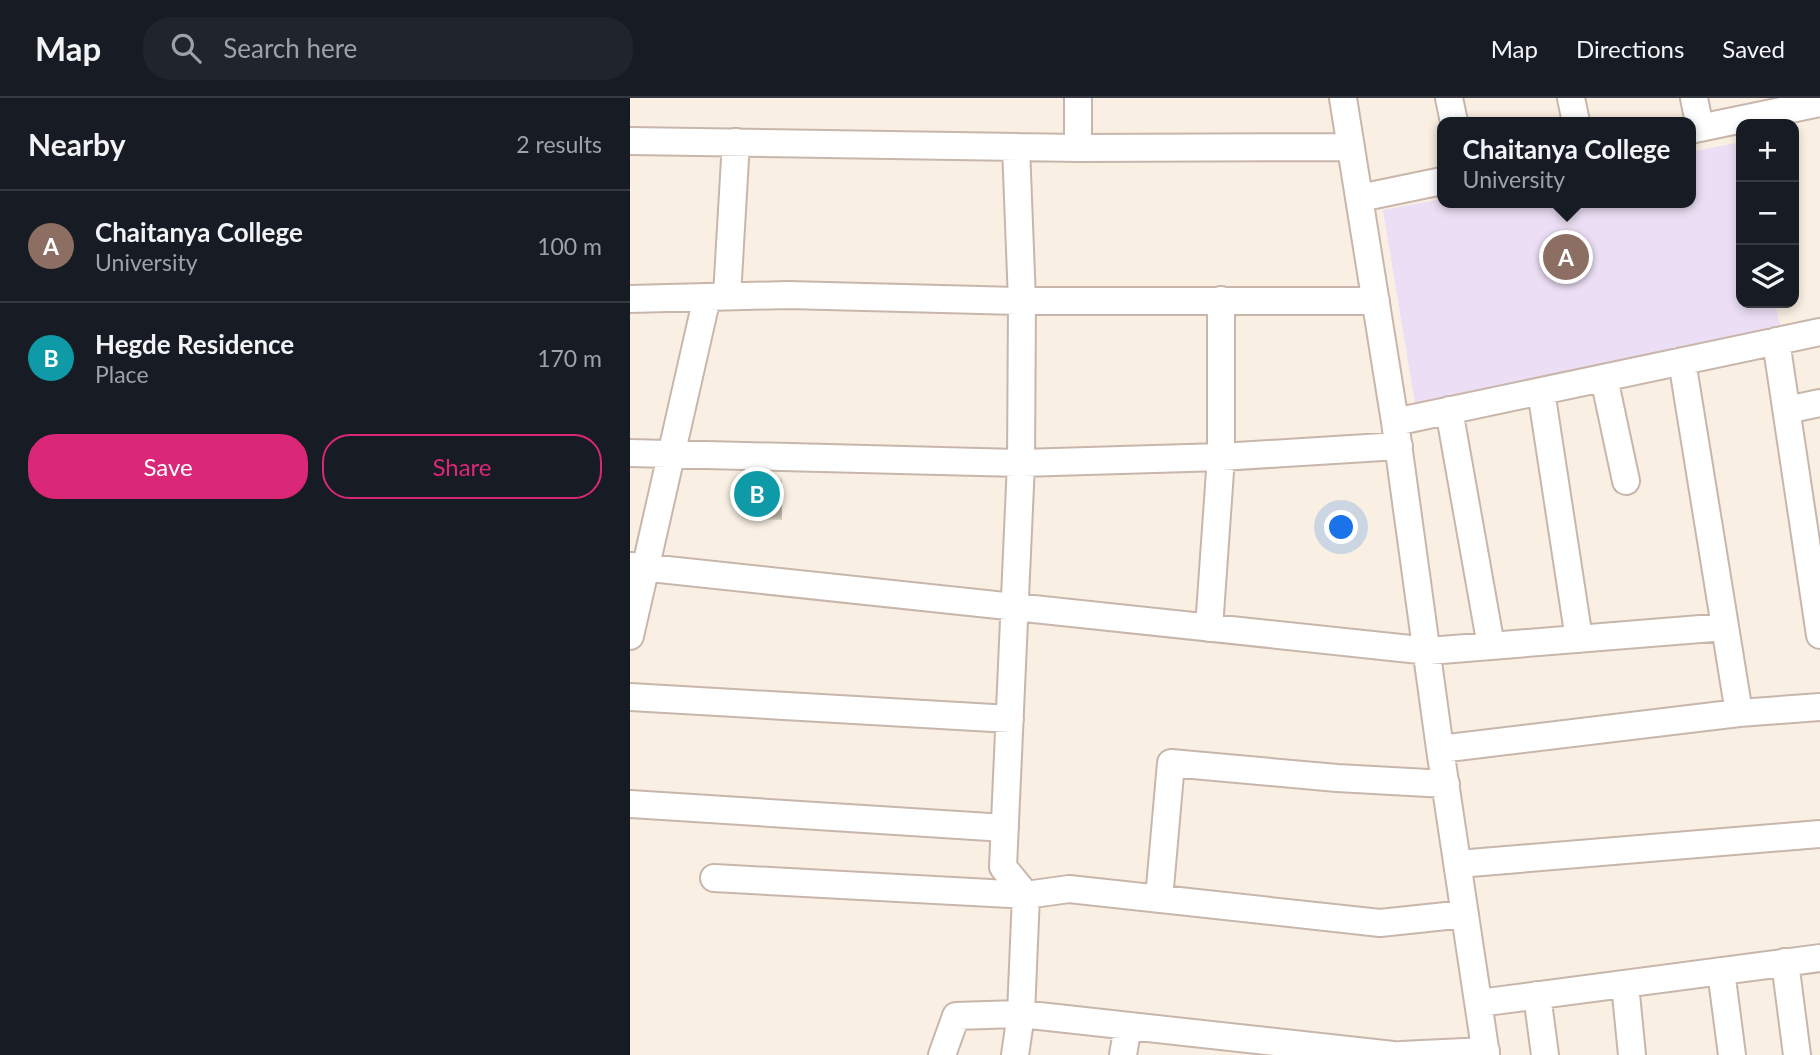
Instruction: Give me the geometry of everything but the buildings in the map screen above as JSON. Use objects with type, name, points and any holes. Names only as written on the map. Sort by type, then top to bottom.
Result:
[{"type":"street","points":[[1078,98],[1078,148]]},
{"type":"street","points":[[1343,98],[1397,434],[1429,651],[1440,750],[1486,1053],[1401,1055]]},
{"type":"street","points":[[1449,98],[1453,117]]},
{"type":"street","points":[[1571,98],[1575,117]]},
{"type":"street","points":[[1694,98],[1695,117]]},
{"type":"street","points":[[1696,129],[1810,102]]},
{"type":"street","points":[[630,141],[1078,148],[1351,147]]},
{"type":"street","points":[[630,636],[638,567],[717,297],[736,142]]},
{"type":"street","points":[[1015,1055],[1021,1014],[1026,895],[1003,867],[1021,463],[1022,301],[1016,147]]},
{"type":"street","points":[[1360,198],[1437,182]]},
{"type":"street","points":[[630,299],[788,295],[1022,301],[1376,301]]},
{"type":"street","points":[[1209,628],[1222,457],[1221,300]]},
{"type":"street","points":[[630,453],[1021,463],[1222,457],[1397,434],[1449,410],[1820,332]]},
{"type":"street","points":[[1776,341],[1820,635]]},
{"type":"street","points":[[1682,361],[1739,713]]},
{"type":"street","points":[[1604,377],[1626,481]]},
{"type":"street","points":[[1541,391],[1579,639]]},
{"type":"street","points":[[1787,411],[1820,403]]},
{"type":"street","points":[[1449,410],[1490,646]]},
{"type":"street","points":[[638,567],[1429,651],[1725,627]]},
{"type":"street","points":[[630,697],[1010,719]]},
{"type":"street","points":[[1440,750],[1739,713],[1820,707]]},
{"type":"street","points":[[1159,899],[1171,763],[1337,778],[1446,784]]},
{"type":"street","points":[[630,804],[1005,828]]},
{"type":"street","points":[[1458,864],[1820,835]]},
{"type":"street","points":[[714,878],[1026,895],[1069,888],[1380,923],[1465,914]]},
{"type":"street","points":[[1479,1003],[1820,958]]},
{"type":"street","points":[[1785,962],[1797,1055]]},
{"type":"street","points":[[1721,971],[1732,1055]]},
{"type":"street","points":[[1625,984],[1632,1055]]},
{"type":"street","points":[[1537,995],[1545,1055]]},
{"type":"street","points":[[942,1055],[956,1016],[1021,1014],[1394,1055]]},
{"type":"street","points":[[1123,1055],[1128,1026]]},
{"type":"shaded area","points":[[1736,143],[1736,308],[1776,308],[1781,329],[1416,409],[1383,210],[1437,200],[1437,208],[1696,208],[1696,151]]},
{"type":"place","name":"Chaitanya College","points":[[1566,257]]},
{"type":"place","name":"Hegde Residence","points":[[757,494]]}]
